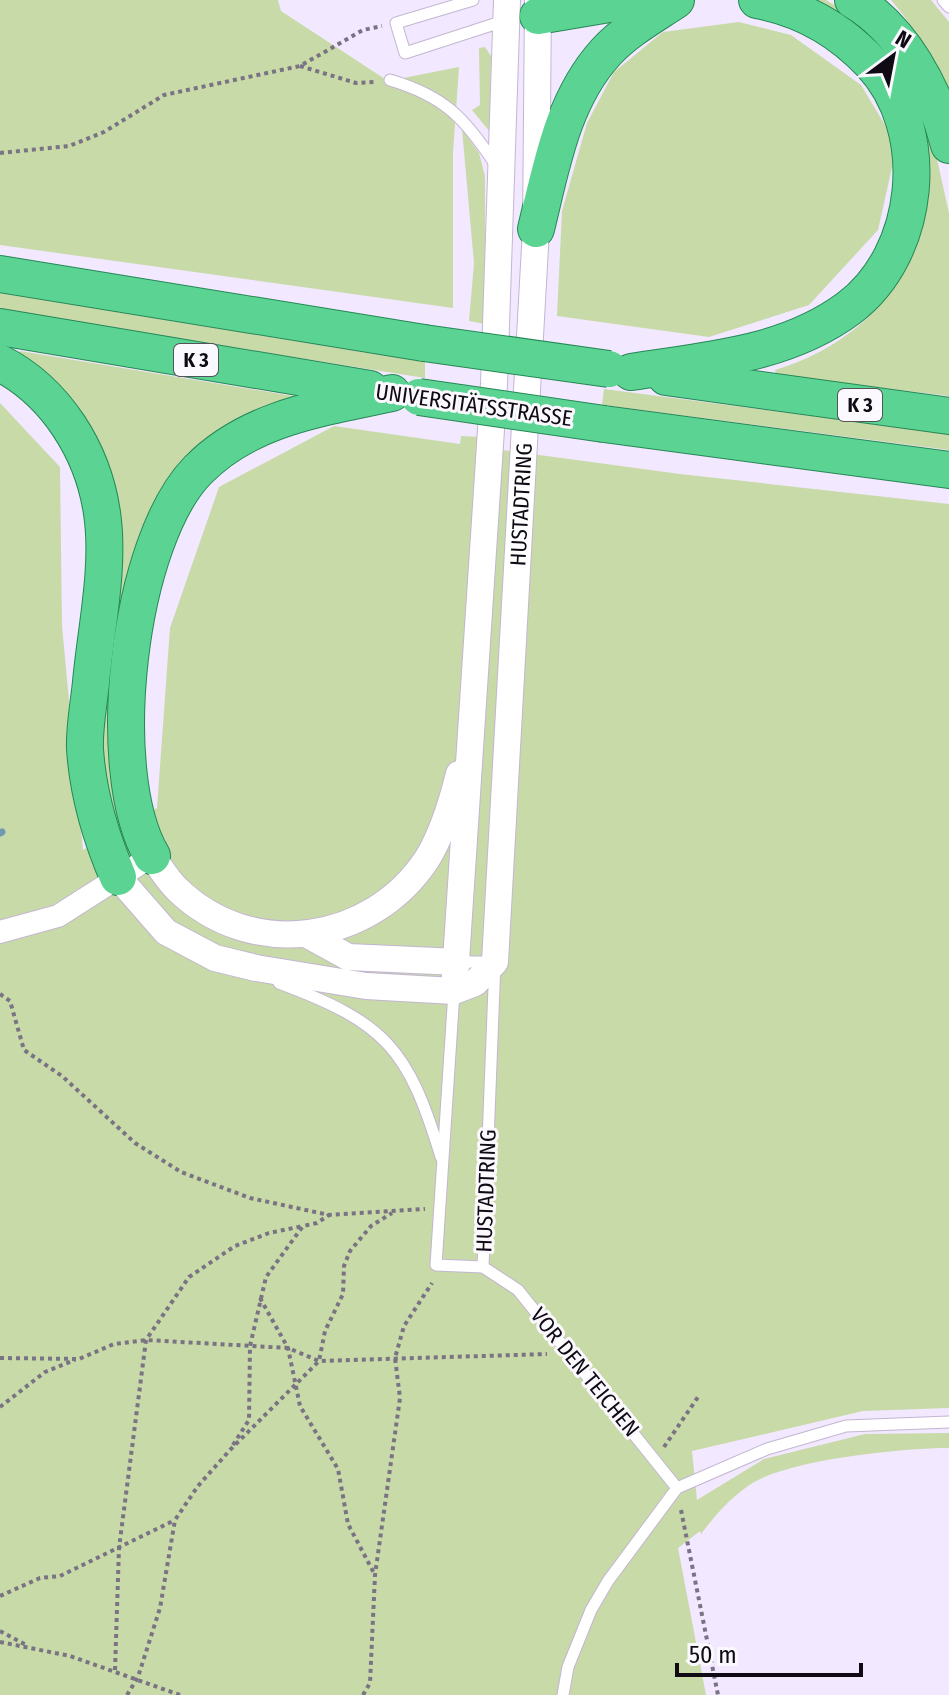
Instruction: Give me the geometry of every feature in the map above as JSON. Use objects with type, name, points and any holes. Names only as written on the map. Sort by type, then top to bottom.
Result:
[{"type":"highway","points":[[523,9],[674,0]]},
{"type":"highway","points":[[536,229],[563,128],[591,69],[629,31],[674,0]]},
{"type":"highway","points":[[620,371],[763,350],[813,333],[853,305],[879,277],[898,245],[913,179],[898,105],[873,65],[839,34],[783,5],[757,0]]},
{"type":"highway","points":[[853,0],[865,7],[900,44],[926,83],[949,145]]},
{"type":"highway","name":"K 3","points":[[0,274],[424,343],[949,416]]},
{"type":"highway","name":"UNIVERSITÄTSSTRASSE","points":[[0,327],[406,395],[949,470]]},
{"type":"highway","points":[[0,363],[47,396],[71,428],[87,461],[102,513],[102,565],[85,746],[95,823],[118,877]]},
{"type":"highway","points":[[152,856],[139,833],[126,771],[125,696],[144,585],[156,541],[175,502],[198,470],[229,446],[269,422],[406,395]]},
{"type":"street","name":"HUSTADTRING","points":[[118,877],[166,932],[215,958],[366,986],[454,991],[494,384],[502,174],[523,9]]},
{"type":"street","name":"HUSTADTRING","points":[[495,962],[536,229],[523,9]]},
{"type":"street","name":"HUSTADTRING","points":[[152,856],[177,890],[209,914],[277,937],[308,935],[353,921],[394,897],[427,859],[453,799],[472,724]]},
{"type":"street","points":[[0,932],[58,916],[152,856]]},
{"type":"street","name":"HUSTADTRING","points":[[308,935],[348,957],[458,962]]},
{"type":"street","points":[[454,991],[475,983],[495,962]]},
{"type":"lane","points":[[943,0],[949,7]]},
{"type":"lane","points":[[465,1],[396,23],[405,53],[523,9]]},
{"type":"lane","points":[[390,80],[421,89],[448,105],[470,126],[502,174]]},
{"type":"lane","name":"HUSTADTRING","points":[[215,958],[353,1015],[395,1048],[414,1081],[441,1157]]},
{"type":"lane","name":"HUSTADTRING","points":[[454,991],[441,1157],[440,1265],[483,1267],[495,962],[458,962]]},
{"type":"lane","name":"VOR DEN TEICHEN","points":[[483,1267],[518,1290],[572,1353],[677,1488]]},
{"type":"lane","points":[[563,1695],[568,1667],[591,1610],[608,1581],[677,1488],[767,1449],[846,1426],[949,1422]]},
{"type":"path","points":[[0,153],[69,146],[104,132],[164,95],[300,66],[363,30],[396,23]]},
{"type":"path","points":[[300,66],[356,83],[390,80]]},
{"type":"path","points":[[0,994],[10,1001],[24,1050],[62,1076],[135,1143],[181,1172],[250,1198],[329,1215],[439,1209]]},
{"type":"path","points":[[127,1695],[138,1677],[160,1608],[175,1520],[191,1495],[230,1450],[319,1361],[325,1331],[343,1294],[344,1266],[350,1251],[371,1226],[392,1213]]},
{"type":"path","points":[[115,1670],[119,1548],[146,1340],[189,1277],[235,1246],[269,1233],[317,1223],[329,1215]]},
{"type":"path","points":[[230,1450],[249,1420],[250,1346],[266,1277],[303,1226]]},
{"type":"path","points":[[363,1695],[370,1683],[375,1575],[400,1398],[395,1358],[404,1326],[440,1265]]},
{"type":"path","points":[[260,1298],[288,1348],[300,1406],[338,1469],[348,1524],[375,1575]]},
{"type":"path","points":[[0,1407],[45,1372],[114,1344],[146,1340],[288,1348],[319,1361],[572,1353]]},
{"type":"path","points":[[0,1358],[79,1359]]},
{"type":"path","points":[[655,1459],[698,1397]]},
{"type":"path","points":[[677,1488],[718,1695]]},
{"type":"path","points":[[0,1596],[40,1578],[60,1576],[175,1520]]},
{"type":"path","points":[[0,1631],[31,1648]]},
{"type":"path","points":[[0,1642],[115,1670],[180,1695]]},
{"type":"green space","points":[[0,0],[278,0],[281,11],[388,81],[459,67],[453,152],[453,308],[0,245]]},
{"type":"green space","points":[[811,0],[826,0],[846,12],[883,46],[930,128],[949,213],[949,396],[776,375],[775,370],[837,342],[863,322],[886,298],[904,272],[926,210],[928,175]]},
{"type":"green space","points":[[891,0],[931,0],[949,22],[949,93],[924,44]]},
{"type":"green space","points":[[739,22],[791,35],[861,85],[897,145],[878,230],[809,305],[709,337],[557,316],[562,211],[587,123],[614,72],[663,32]]},
{"type":"green space","points":[[485,47],[491,56],[490,132],[472,110],[480,105],[479,48]]},
{"type":"green space","points":[[462,129],[479,153],[485,176],[485,324],[469,321],[474,263]]},
{"type":"green space","points":[[0,293],[425,362],[425,378],[0,310]]},
{"type":"green space","points":[[20,351],[293,396],[294,399],[208,441],[109,739],[109,772],[121,828],[157,808],[170,628],[219,487],[334,426],[460,444],[461,436],[481,437],[481,447],[680,474],[949,504],[949,1408],[863,1411],[692,1451],[697,1500],[764,1459],[865,1434],[949,1433],[949,1448],[849,1456],[772,1474],[739,1493],[701,1534],[700,1531],[678,1548],[706,1695],[0,1695],[0,403],[60,467],[62,626],[83,850],[114,832],[102,746],[118,557],[17,355]]},
{"type":"green space","points":[[604,389],[949,434],[949,450],[602,405]]}]
